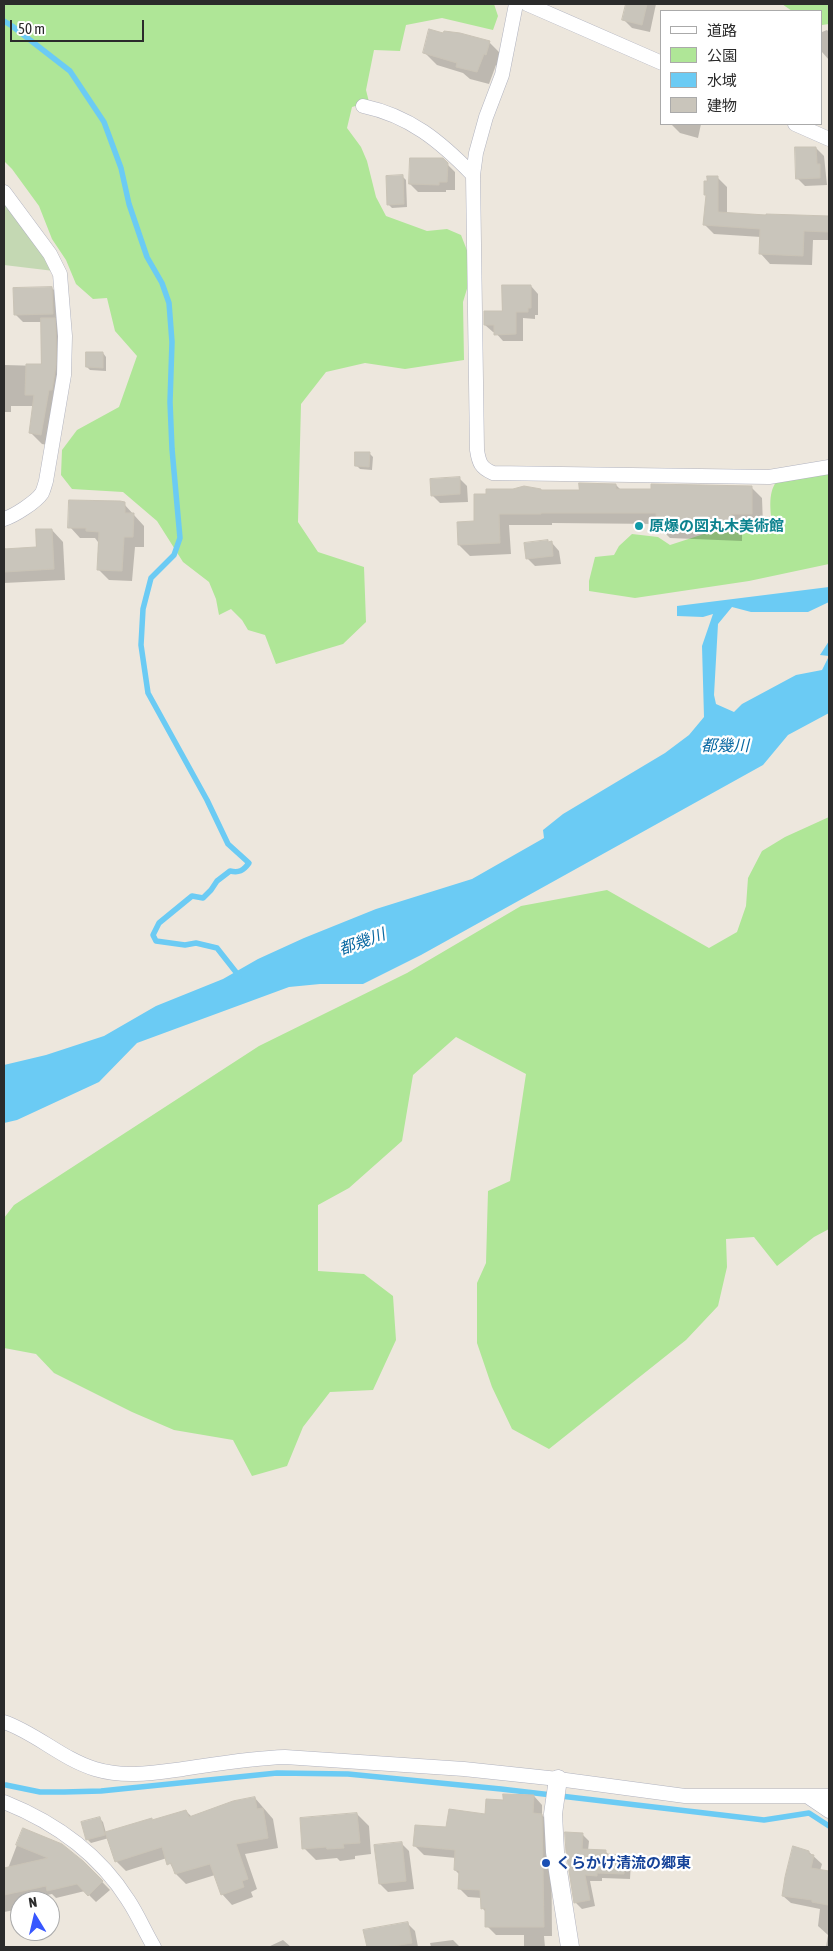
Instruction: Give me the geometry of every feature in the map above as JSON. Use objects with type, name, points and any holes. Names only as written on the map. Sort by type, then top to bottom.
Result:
[{"type":"street","points":[[516,4],[502,75],[486,117],[476,152],[472,175],[477,450],[479,463],[484,470],[493,473],[769,477],[829,467]]},
{"type":"street","points":[[527,4],[660,62]]},
{"type":"street","points":[[363,106],[402,118],[424,131],[447,148],[472,175]]},
{"type":"street","points":[[797,125],[829,139]]},
{"type":"street","points":[[4,192],[50,254],[60,274],[65,336],[64,375],[46,481],[41,493],[27,506],[4,519]]},
{"type":"street","points":[[4,1722],[23,1730],[83,1765],[118,1774],[144,1774],[263,1758],[286,1757],[464,1769],[558,1779],[684,1796],[829,1796]]},
{"type":"street","points":[[558,1779],[553,1814],[554,1852],[570,1947]]},
{"type":"street","points":[[807,1796],[829,1811]]},
{"type":"street","points":[[4,1802],[62,1831],[91,1855],[109,1874],[128,1900],[154,1947]]},
{"type":"green space","points":[[4,4],[494,4],[498,16],[493,30],[442,18],[406,25],[400,51],[374,50],[366,90],[369,102],[352,107],[347,128],[361,147],[367,161],[376,197],[386,216],[427,231],[447,229],[461,235],[468,253],[469,282],[463,302],[464,360],[405,369],[365,363],[326,372],[301,404],[298,522],[318,552],[364,567],[366,622],[343,644],[276,664],[265,635],[248,630],[242,620],[231,609],[219,615],[216,599],[209,582],[183,562],[157,521],[123,492],[72,489],[61,475],[62,450],[77,430],[119,407],[137,356],[115,331],[107,298],[93,299],[76,284],[66,260],[52,239],[39,206],[4,161]]},
{"type":"green space","points":[[782,4],[829,4],[829,24],[823,25],[823,10],[791,10]]},
{"type":"green space","points":[[4,198],[54,271],[4,265]]},
{"type":"green space","points":[[829,463],[829,564],[749,581],[635,598],[589,591],[589,581],[595,557],[614,555],[619,546],[632,534],[658,537],[670,545],[710,532],[736,531],[752,525],[764,527],[772,521],[772,492],[782,476]]},
{"type":"green space","points":[[829,817],[829,1229],[814,1237],[777,1266],[754,1237],[726,1239],[727,1267],[718,1306],[686,1340],[549,1449],[512,1429],[492,1387],[477,1343],[477,1283],[486,1263],[488,1191],[510,1181],[526,1074],[456,1037],[413,1075],[402,1141],[349,1188],[318,1205],[318,1271],[364,1274],[393,1296],[396,1340],[373,1390],[330,1392],[303,1427],[287,1466],[252,1476],[233,1440],[174,1430],[132,1412],[54,1373],[36,1354],[4,1348],[4,1218],[14,1205],[259,1046],[407,973],[521,906],[607,890],[709,948],[737,932],[746,906],[748,878],[762,851],[785,837]]},
{"type":"water","name":"都幾川","points":[[829,587],[829,602],[808,612],[751,612],[732,607],[718,624],[714,695],[716,704],[734,712],[742,704],[796,675],[822,670],[829,656],[829,713],[788,735],[763,765],[421,955],[363,984],[320,984],[289,987],[137,1043],[99,1082],[17,1120],[4,1123],[4,1065],[46,1055],[104,1036],[156,1006],[223,979],[258,959],[304,938],[376,909],[472,879],[544,838],[543,830],[563,814],[665,753],[689,735],[704,717],[702,646],[713,614],[703,617],[677,616],[677,606]]},
{"type":"water","points":[[829,641],[829,656],[820,655]]},
{"type":"building","points":[[626,4],[647,4],[642,25],[622,20]]},
{"type":"building","points":[[429,29],[443,33],[444,31],[460,33],[490,41],[486,55],[484,54],[477,72],[456,67],[457,63],[423,53]]},
{"type":"building","points":[[795,147],[816,147],[817,164],[820,164],[820,178],[796,179]]},
{"type":"building","points":[[410,158],[443,158],[448,163],[447,182],[439,182],[439,185],[409,184]]},
{"type":"building","points":[[403,175],[404,204],[387,205],[386,176]]},
{"type":"building","points":[[707,176],[718,176],[718,212],[829,216],[829,232],[804,231],[803,256],[759,254],[760,229],[703,225],[706,195],[704,195],[704,181],[707,181]]},
{"type":"building","points":[[502,285],[531,285],[531,308],[528,308],[528,312],[516,312],[516,334],[494,335],[494,325],[484,325],[484,311],[502,311]]},
{"type":"building","points":[[52,287],[53,314],[14,315],[13,288]]},
{"type":"building","points":[[41,318],[55,318],[56,365],[52,390],[49,390],[41,435],[29,433],[34,395],[25,395],[26,364],[41,364]]},
{"type":"building","points":[[86,352],[103,352],[103,368],[86,367]]},
{"type":"building","points":[[355,452],[370,452],[369,467],[355,466]]},
{"type":"building","points":[[460,477],[460,494],[431,496],[430,479]]},
{"type":"building","points":[[579,483],[616,484],[616,489],[651,489],[651,484],[752,486],[752,514],[731,514],[731,530],[698,530],[698,528],[657,528],[656,513],[499,514],[500,543],[458,545],[457,522],[474,521],[474,494],[486,494],[486,489],[513,489],[524,486],[541,490],[579,490]]},
{"type":"building","points":[[69,500],[125,502],[125,513],[134,513],[133,537],[124,537],[122,571],[97,570],[99,532],[86,531],[86,528],[68,528]]},
{"type":"building","points":[[36,529],[52,529],[54,569],[4,572],[4,549],[36,547]]},
{"type":"building","points":[[548,540],[548,542],[552,541],[553,556],[526,559],[524,543]]},
{"type":"building","points":[[503,1794],[534,1795],[533,1813],[542,1814],[544,1927],[485,1927],[485,1908],[481,1909],[480,1890],[458,1889],[459,1871],[454,1870],[455,1850],[413,1846],[415,1825],[446,1827],[449,1809],[485,1814],[486,1799],[503,1800]]},
{"type":"building","points":[[255,1797],[257,1809],[263,1808],[268,1838],[236,1844],[248,1879],[242,1881],[244,1887],[221,1895],[210,1864],[175,1874],[171,1863],[167,1865],[162,1847],[115,1862],[105,1832],[186,1810],[189,1817],[233,1801]]},
{"type":"building","points":[[357,1813],[360,1843],[343,1844],[344,1848],[302,1849],[300,1818]]},
{"type":"building","points":[[100,1817],[105,1835],[86,1840],[81,1822]]},
{"type":"building","points":[[23,1828],[62,1844],[103,1881],[88,1896],[77,1884],[47,1891],[46,1886],[23,1891],[10,1891],[10,1894],[4,1895],[4,1868],[48,1858],[16,1845]]},
{"type":"building","points":[[565,1832],[583,1833],[582,1849],[606,1850],[606,1854],[625,1855],[624,1874],[597,1873],[597,1876],[585,1875],[590,1900],[574,1903]]},
{"type":"building","points":[[402,1842],[406,1881],[379,1884],[374,1845]]},
{"type":"building","points":[[793,1846],[809,1851],[809,1854],[814,1855],[811,1868],[829,1871],[828,1905],[812,1902],[812,1900],[782,1896]]},
{"type":"building","points":[[408,1922],[412,1943],[388,1947],[367,1947],[363,1930]]},
{"type":"waterway","points":[[4,21],[70,71],[104,122],[121,168],[129,204],[147,257],[162,283],[169,303],[172,342],[170,402],[172,449],[180,538],[174,555],[151,578],[143,609],[141,645],[148,693],[207,800],[228,844],[249,863],[241,871],[230,871],[217,881],[203,898],[192,896],[159,923],[153,935],[156,941],[185,945],[196,943],[217,948],[239,976]]},
{"type":"waterway","points":[[6,1785],[40,1792],[101,1791],[277,1773],[348,1774],[501,1789],[764,1820],[809,1813],[829,1826]]},
{"type":"place","name":"原爆の図丸木美術館","points":[[639,526]]},
{"type":"place","name":"くらかけ清流の郷東","points":[[546,1863]]}]
